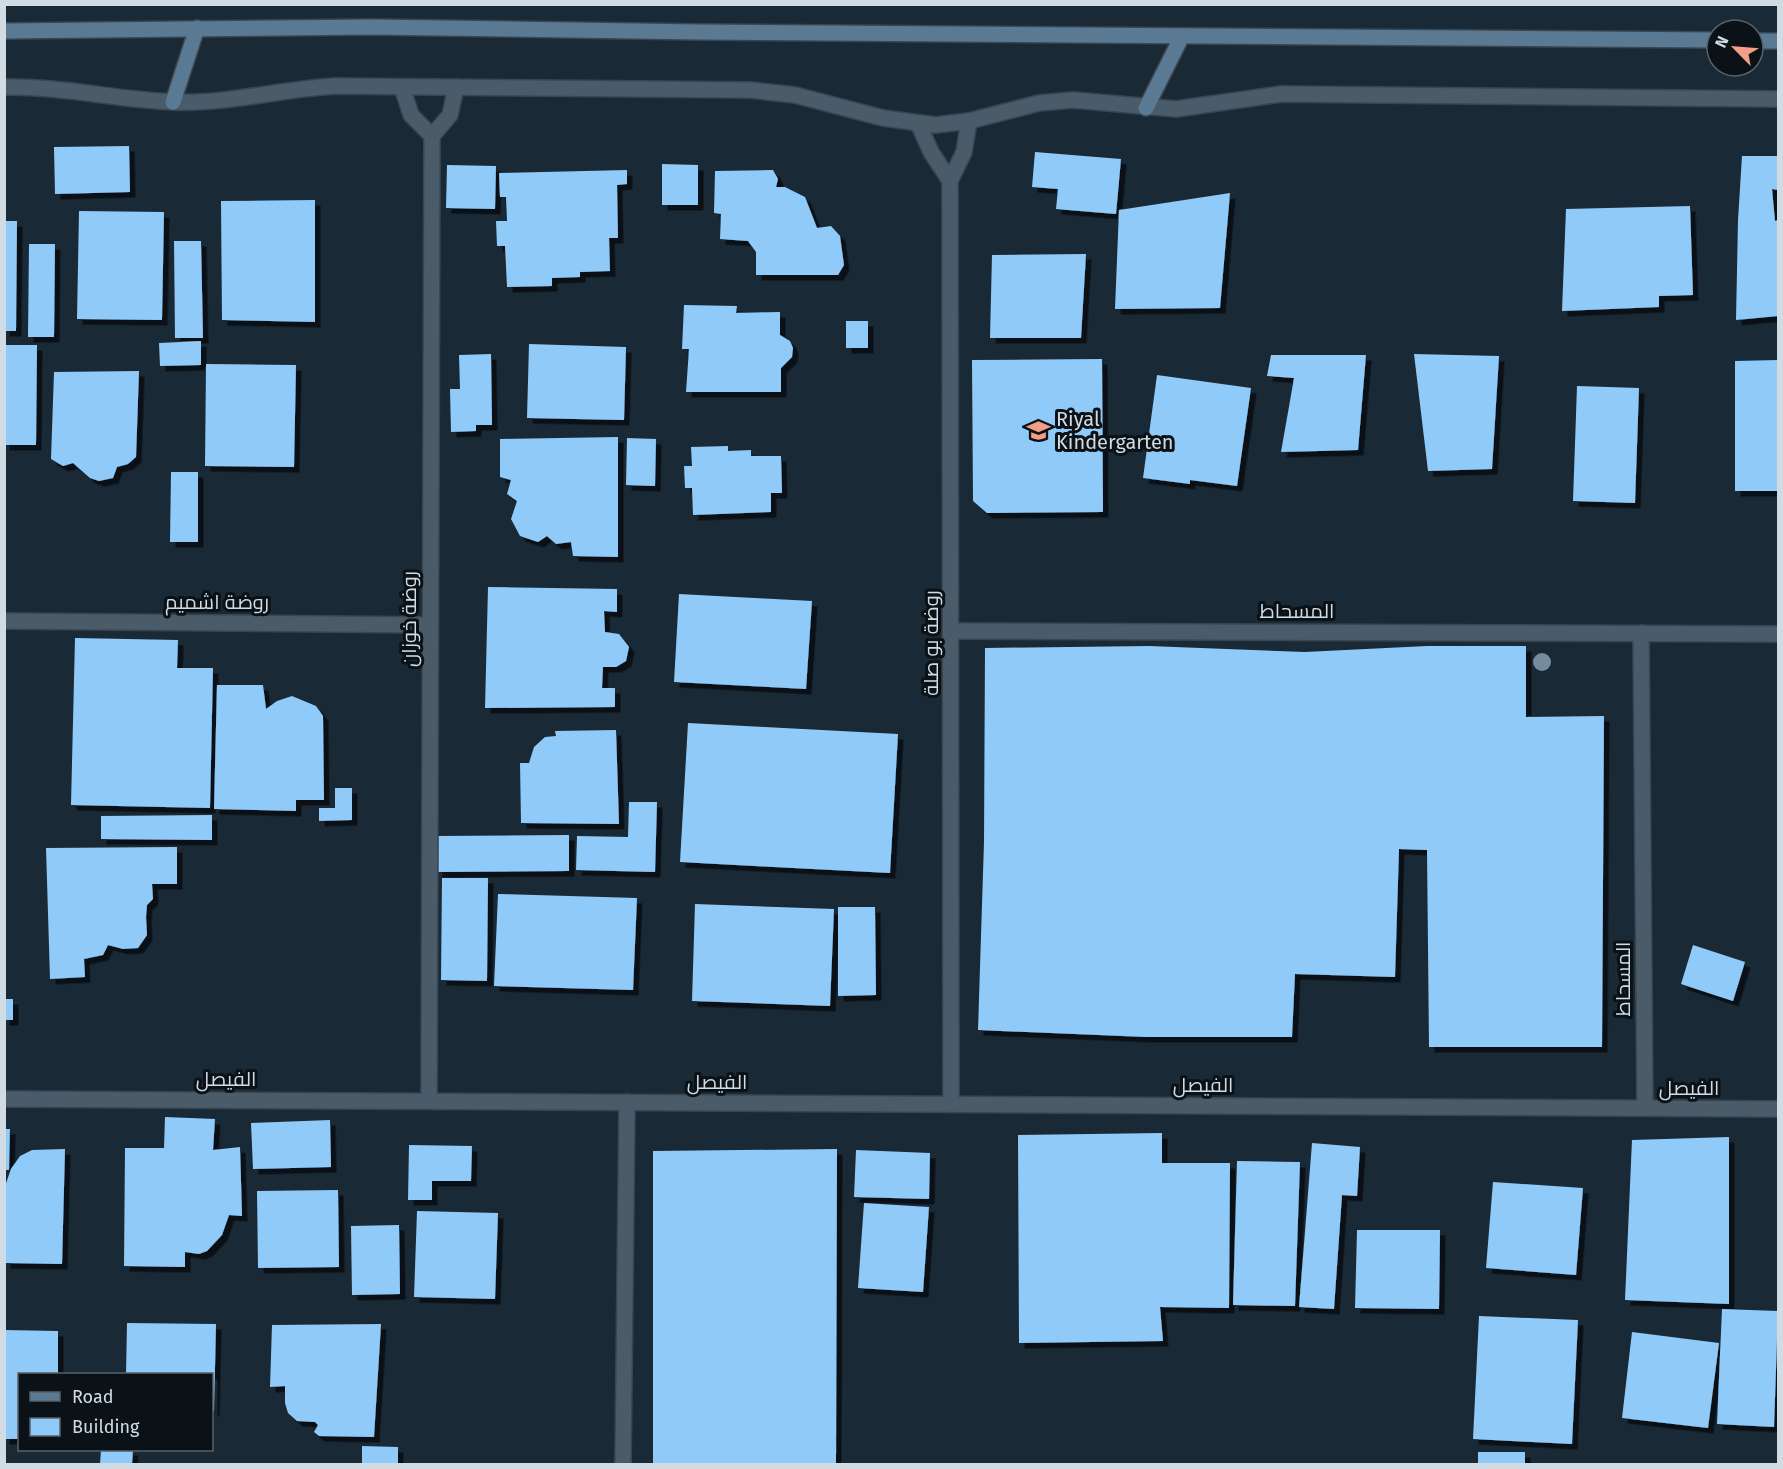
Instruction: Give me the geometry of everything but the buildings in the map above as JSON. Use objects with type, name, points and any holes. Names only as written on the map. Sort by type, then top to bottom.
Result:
[{"type":"street","points":[[4,31],[371,27],[1705,40]]},
{"type":"street","points":[[173,102],[197,28]]},
{"type":"street","points":[[1146,108],[1182,36]]},
{"type":"street","points":[[4,87],[66,89],[173,102],[224,101],[298,88],[750,90],[795,95],[919,124],[969,121],[1038,103],[1073,100],[1146,108],[1201,107],[1225,101],[1281,94],[1779,99]]},
{"type":"street","points":[[402,87],[411,115],[432,136],[450,115],[456,87]]},
{"type":"street","points":[[950,181],[964,152],[969,121]]},
{"type":"street","points":[[919,124],[932,152],[950,181]]},
{"type":"street","name":"روضة خوزان","points":[[429,1101],[432,136]]},
{"type":"street","name":"روضة بو صلة","points":[[950,181],[951,1104]]},
{"type":"street","name":"روضة اشميم","points":[[4,621],[430,625]]},
{"type":"street","name":"المسحاط","points":[[952,631],[1779,634]]},
{"type":"street","name":"المسحاط","points":[[1641,633],[1645,1108]]},
{"type":"street","name":"الفيصل","points":[[4,1099],[1779,1109]]},
{"type":"street","points":[[623,1464],[627,1102]]},
{"type":"place","name":"Riyal Kindergarten","points":[[1038,431]]}]
